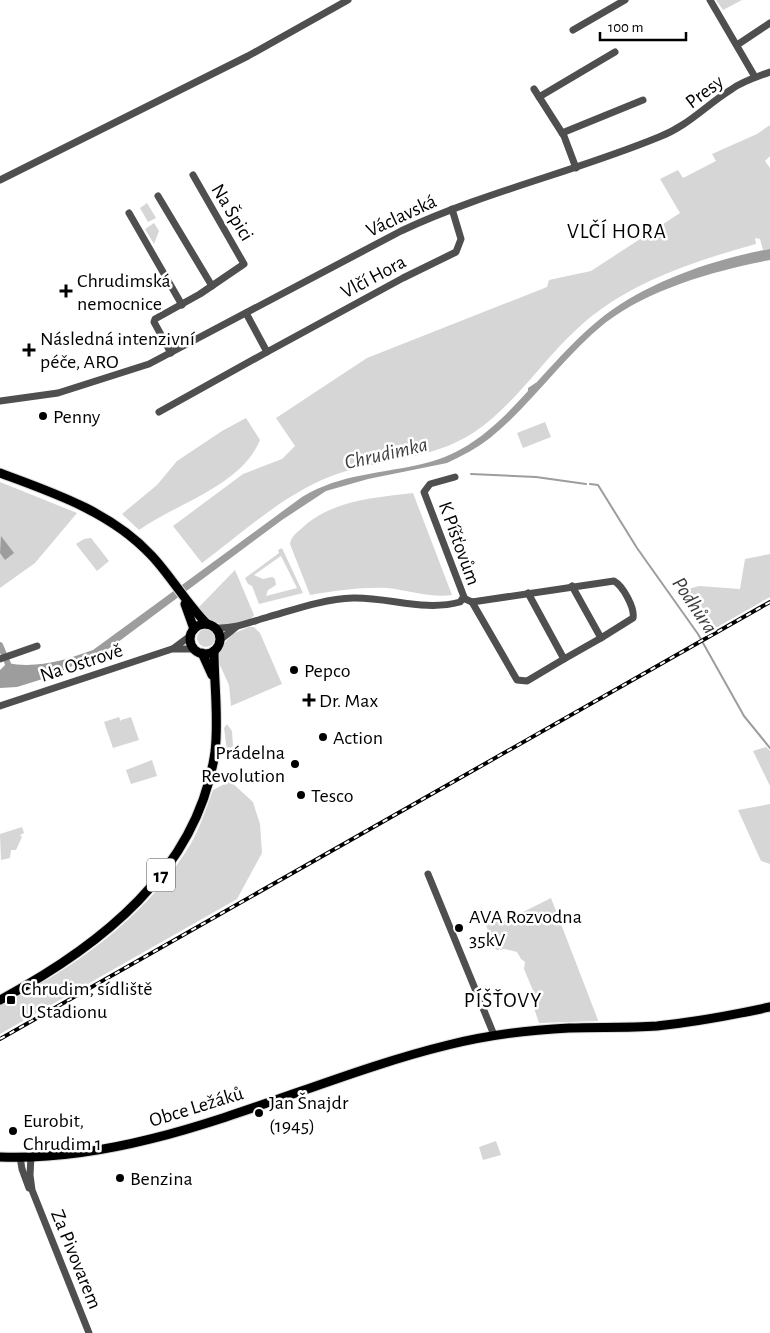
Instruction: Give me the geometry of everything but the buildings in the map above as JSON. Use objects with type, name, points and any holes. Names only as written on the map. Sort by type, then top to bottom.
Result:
[{"type":"main road","name":"17","points":[[0,473],[75,502],[121,529],[151,554],[173,581],[188,605],[207,624],[216,628]]},
{"type":"main road","name":"17","points":[[0,478],[48,496],[121,529]]},
{"type":"main road","name":"17","points":[[188,605],[192,633],[198,651],[215,683]]},
{"type":"main road","points":[[192,633],[207,624]]},
{"type":"main road","points":[[198,651],[214,651],[220,640],[216,628]]},
{"type":"main road","name":"17","points":[[0,1000],[44,976],[107,931],[148,892],[176,855],[197,815],[211,772],[217,724],[214,651]]},
{"type":"main road","name":"Obce Ležáků","points":[[0,1157],[100,1150],[144,1140],[403,1057],[484,1037],[551,1029],[655,1026],[697,1021],[770,1007]]},
{"type":"street","points":[[0,180],[248,56],[348,0]]},
{"type":"street","points":[[573,30],[624,0]]},
{"type":"street","points":[[710,0],[755,77]]},
{"type":"street","points":[[737,45],[770,23]]},
{"type":"street","points":[[539,97],[616,52]]},
{"type":"street","name":"Presy","points":[[659,138],[684,126],[731,89],[770,72]]},
{"type":"street","points":[[534,89],[562,133],[576,168]]},
{"type":"street","points":[[562,133],[643,100]]},
{"type":"street","name":"Václavská","points":[[0,401],[58,393],[137,369],[172,353],[401,231],[452,210],[659,138]]},
{"type":"street","name":"Na Špici","points":[[193,175],[243,260],[244,265],[212,286]]},
{"type":"street","points":[[158,196],[212,286],[154,320],[172,353]]},
{"type":"street","name":"Vlčí Hora","points":[[158,412],[403,278],[456,252],[461,239],[452,210]]},
{"type":"street","points":[[129,213],[182,305]]},
{"type":"street","points":[[246,313],[267,352]]},
{"type":"street","name":"K Píšťovům","points":[[237,627],[302,607],[354,598],[431,605],[457,603],[463,598],[463,591],[449,560],[424,492],[430,484],[455,477]]},
{"type":"street","points":[[463,598],[472,602],[609,580],[618,584],[633,610],[633,618],[527,681],[517,680],[472,602]]},
{"type":"street","points":[[572,586],[601,638]]},
{"type":"street","points":[[528,593],[564,660]]},
{"type":"street","points":[[216,628],[237,627]]},
{"type":"street","points":[[220,640],[237,627]]},
{"type":"street","name":"Na Ostrově","points":[[0,706],[172,649],[192,633]]},
{"type":"street","points":[[3,657],[37,646]]},
{"type":"street","name":"Na Ostrově","points":[[172,649],[198,651]]},
{"type":"street","points":[[428,874],[494,1036]]},
{"type":"street","name":"Za Pivovarem","points":[[32,1156],[30,1175],[34,1196]]},
{"type":"street","name":"Za Pivovarem","points":[[20,1157],[23,1175],[34,1196],[89,1333]]},
{"type":"shaded area","points":[[716,0],[742,0],[723,10]]},
{"type":"shaded area","points":[[770,125],[770,156],[765,161],[770,168],[770,249],[763,250],[760,239],[755,238],[756,244],[708,258],[638,287],[596,313],[577,329],[501,410],[473,433],[458,442],[442,448],[408,458],[357,468],[321,480],[268,512],[202,563],[173,526],[243,474],[282,459],[295,446],[276,418],[367,358],[547,287],[549,280],[591,271],[680,213],[660,179],[678,170],[683,178],[716,161],[712,154],[757,134]]},
{"type":"shaded area","points":[[147,203],[156,218],[148,222],[140,208]]},
{"type":"shaded area","points":[[154,223],[159,231],[154,244],[145,229]]},
{"type":"shaded area","points":[[770,249],[770,260],[728,269],[684,282],[642,300],[605,323],[561,365],[505,425],[469,452],[447,463],[368,479],[326,491],[282,520],[110,648],[49,677],[17,687],[0,688],[0,670],[7,663],[18,665],[40,664],[62,660],[93,650],[302,497],[317,489],[363,475],[426,463],[456,452],[470,444],[495,425],[528,391],[528,388],[537,382],[586,331],[605,315],[642,292],[705,265]]},
{"type":"shaded area","points":[[246,418],[260,440],[251,456],[223,482],[139,530],[122,514],[157,485],[177,461],[222,431]]},
{"type":"shaded area","points":[[545,422],[551,437],[523,448],[517,433]]},
{"type":"shaded area","points":[[0,482],[77,513],[35,563],[0,588]]},
{"type":"shaded area","points":[[413,493],[452,595],[444,596],[377,588],[310,595],[290,544],[291,539],[296,534],[313,519],[339,506],[368,499]]},
{"type":"shaded area","points":[[1,536],[14,553],[5,560],[0,553]]},
{"type":"shaded area","points":[[91,538],[109,561],[97,571],[76,544],[84,539]]},
{"type":"shaded area","points":[[282,548],[303,593],[259,604],[252,586],[248,584],[245,578],[279,553],[278,550]],"holes":[[[281,556],[297,588],[266,596],[268,590],[276,585],[275,579],[272,577],[263,579],[254,575]]]},
{"type":"shaded area","points":[[770,554],[770,597],[712,630],[685,590],[699,586],[740,589],[745,559]]},
{"type":"shaded area","points":[[235,570],[254,615],[248,620],[233,624],[221,624],[211,621],[197,609]]},
{"type":"shaded area","points":[[249,627],[254,627],[260,633],[282,684],[231,706],[229,685],[218,661],[218,652],[232,634]]},
{"type":"shaded area","points":[[206,629],[212,632],[215,638],[212,644],[206,647],[200,644],[197,638],[200,632]]},
{"type":"shaded area","points":[[119,717],[121,722],[121,720],[131,717],[139,740],[113,748],[104,722]]},
{"type":"shaded area","points":[[227,724],[232,731],[233,746],[227,751],[224,728]]},
{"type":"shaded area","points":[[766,747],[770,751],[770,786],[753,751]]},
{"type":"shaded area","points":[[152,760],[157,776],[131,784],[126,770]]},
{"type":"shaded area","points":[[230,781],[253,802],[260,824],[262,853],[237,899],[0,1034],[0,1004],[27,991],[78,960],[103,941],[148,900],[168,877],[190,846],[213,790]]},
{"type":"shaded area","points":[[770,804],[770,864],[761,861],[738,810]]},
{"type":"shaded area","points":[[22,827],[24,833],[20,835],[22,837],[16,850],[11,850],[10,858],[1,860],[0,834]]},
{"type":"shaded area","points":[[551,898],[598,1021],[539,1023],[530,996],[534,993],[524,969],[525,962],[517,952],[505,949],[496,950],[481,913],[505,921]]},
{"type":"shaded area","points":[[496,1141],[501,1155],[483,1160],[479,1147]]},
{"type":"waterway","name":"Podhůra","points":[[471,474],[536,477],[586,484]]},
{"type":"waterway","name":"Podhůra","points":[[590,484],[598,485],[637,548],[698,634],[744,716],[770,748]]},
{"type":"waterway","points":[[0,645],[11,671]]},
{"type":"railway","points":[[0,1039],[770,602]]},
{"type":"place","name":"Chrudimská nemocnice","points":[[66,291]]},
{"type":"place","name":"Následná intenzivní péče, ARO","points":[[29,350]]},
{"type":"place","name":"Penny","points":[[43,416]]},
{"type":"place","name":"Pepco","points":[[294,670]]},
{"type":"place","name":"Dr. Max","points":[[309,700]]},
{"type":"place","name":"Action","points":[[323,737]]},
{"type":"place","name":"Prádelna Revolution","points":[[295,764]]},
{"type":"place","name":"Tesco","points":[[301,795]]},
{"type":"place","name":"AVA Rozvodna 35kV","points":[[459,928]]},
{"type":"place","name":"Chrudim, sídliště U Stadionu","points":[[11,1000]]},
{"type":"place","name":"Jan Šnajdr (1945)","points":[[259,1113]]},
{"type":"place","name":"Eurobit, Chrudim 1","points":[[13,1131]]},
{"type":"place","name":"Benzina","points":[[120,1178]]},
{"type":"district","name":"VLČÍ HORA","points":[[617,231]]},
{"type":"district","name":"PÍŠŤOVY","points":[[503,1000]]},
{"type":"water label","name":"Chrudimka","points":[[386,453]]}]
